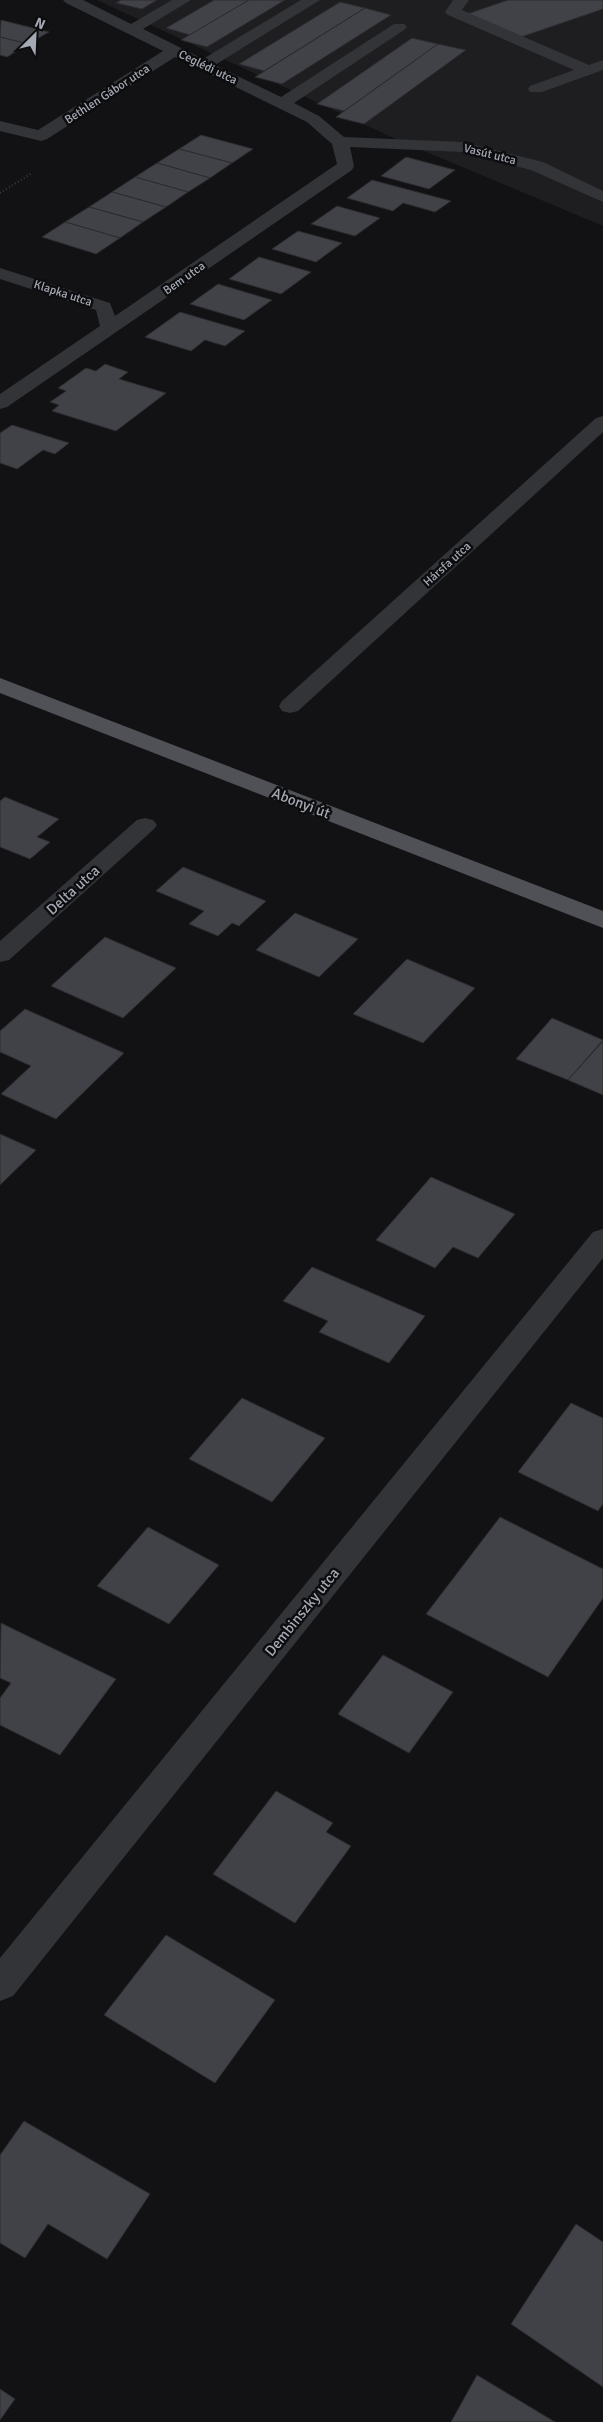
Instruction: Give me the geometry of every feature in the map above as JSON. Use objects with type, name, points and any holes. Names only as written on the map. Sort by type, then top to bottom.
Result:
[{"type":"main road","name":"Abonyi út","points":[[0,685],[603,920]]},
{"type":"street","name":"Ceglédi utca","points":[[71,0],[313,119],[340,142]]},
{"type":"street","points":[[132,30],[183,0]]},
{"type":"street","points":[[204,66],[312,0]]},
{"type":"street","points":[[461,0],[453,12],[588,70]]},
{"type":"street","points":[[282,104],[399,27]]},
{"type":"street","name":"Bethlen Gábor utca","points":[[0,126],[40,136],[174,51]]},
{"type":"street","points":[[536,90],[603,65]]},
{"type":"street","name":"Vasút utca","points":[[340,142],[463,146],[537,166],[603,197]]},
{"type":"street","name":"Bem utca","points":[[0,403],[346,166],[340,142]]},
{"type":"street","name":"Klapka utca","points":[[0,273],[104,307],[110,329]]},
{"type":"street","name":"Hársfa utca","points":[[290,706],[603,422]]},
{"type":"street","name":"Delta utca","points":[[0,954],[145,825]]},
{"type":"street","name":"Dembinszky utca","points":[[0,1985],[603,1239]]},
{"type":"shaded area","points":[[97,0],[603,0],[603,226],[400,141]]},
{"type":"building","points":[[121,0],[157,0],[142,9],[116,3]]},
{"type":"building","points":[[214,0],[249,0],[190,35],[166,28]]},
{"type":"building","points":[[249,0],[285,0],[207,47],[181,40]]},
{"type":"building","points":[[508,0],[603,0],[603,9],[521,37],[467,14]]},
{"type":"building","points":[[340,2],[365,8],[264,71],[239,64]]},
{"type":"building","points":[[365,8],[391,15],[282,84],[255,77]]},
{"type":"building","points":[[1,20],[49,32],[28,44],[0,37]]},
{"type":"building","points":[[0,37],[28,44],[7,57],[0,55]]},
{"type":"building","points":[[412,38],[438,44],[344,111],[317,104]]},
{"type":"building","points":[[438,44],[466,50],[364,124],[336,117]]},
{"type":"building","points":[[201,135],[253,149],[232,163],[179,149]]},
{"type":"building","points":[[179,149],[232,163],[210,178],[157,163]]},
{"type":"building","points":[[406,157],[455,170],[429,189],[381,176]]},
{"type":"building","points":[[157,163],[210,178],[188,192],[135,177]]},
{"type":"building","points":[[135,177],[188,192],[166,207],[112,192]]},
{"type":"building","points":[[372,180],[451,201],[435,212],[403,203],[393,211],[347,198]]},
{"type":"building","points":[[112,192],[166,207],[143,222],[89,207]]},
{"type":"building","points":[[337,206],[380,218],[355,236],[311,224]]},
{"type":"building","points":[[89,207],[143,222],[120,238],[65,222]]},
{"type":"building","points":[[65,222],[120,238],[96,254],[42,237]]},
{"type":"building","points":[[298,231],[342,243],[316,262],[272,249]]},
{"type":"building","points":[[259,257],[311,272],[281,294],[229,279]]},
{"type":"building","points":[[218,284],[272,300],[244,320],[190,304]]},
{"type":"building","points":[[180,312],[245,331],[225,346],[205,340],[191,351],[145,337]]},
{"type":"building","points":[[105,364],[128,372],[119,379],[166,393],[116,431],[52,411],[59,405],[50,402],[66,391],[58,388],[86,368],[96,371]]},
{"type":"building","points":[[12,425],[69,443],[55,454],[43,450],[17,469],[0,463],[0,433]]},
{"type":"building","points":[[5,797],[59,819],[37,837],[50,842],[30,859],[0,847],[0,801]]},
{"type":"building","points":[[183,867],[266,901],[239,926],[232,923],[218,936],[189,924],[204,911],[156,891]]},
{"type":"building","points":[[295,913],[358,939],[319,977],[256,950]]},
{"type":"building","points":[[105,937],[176,968],[123,1018],[51,986]]},
{"type":"building","points":[[407,959],[475,988],[423,1043],[353,1014]]},
{"type":"building","points":[[25,1009],[124,1053],[56,1119],[1,1094],[31,1066],[0,1052],[0,1031]]},
{"type":"building","points":[[552,1018],[603,1040],[568,1080],[516,1059]]},
{"type":"building","points":[[603,1041],[603,1095],[568,1080]]},
{"type":"building","points":[[0,1134],[36,1150],[0,1185]]},
{"type":"building","points":[[431,1177],[515,1214],[478,1258],[453,1247],[435,1268],[376,1240]]},
{"type":"building","points":[[312,1267],[425,1316],[389,1363],[319,1332],[328,1321],[283,1301]]},
{"type":"building","points":[[242,1398],[325,1438],[272,1502],[189,1459]]},
{"type":"building","points":[[571,1403],[603,1418],[603,1504],[598,1511],[518,1472]]},
{"type":"building","points":[[500,1517],[603,1569],[603,1598],[548,1677],[426,1614]]},
{"type":"building","points":[[148,1527],[219,1565],[169,1624],[97,1586]]},
{"type":"building","points":[[1,1623],[116,1679],[60,1755],[0,1725],[0,1698],[11,1683],[0,1678]]},
{"type":"building","points":[[383,1655],[453,1692],[409,1753],[338,1714]]},
{"type":"building","points":[[276,1791],[333,1823],[326,1832],[351,1846],[295,1923],[213,1874]]},
{"type":"building","points":[[166,1935],[275,2000],[215,2083],[104,2015]]},
{"type":"building","points":[[24,2121],[150,2194],[107,2259],[48,2224],[25,2258],[0,2243],[0,2155]]},
{"type":"building","points":[[576,2224],[603,2242],[603,2387],[511,2324]]},
{"type":"building","points":[[477,2375],[555,2422],[451,2422]]},
{"type":"building","points":[[0,2389],[15,2399],[0,2420]]}]
